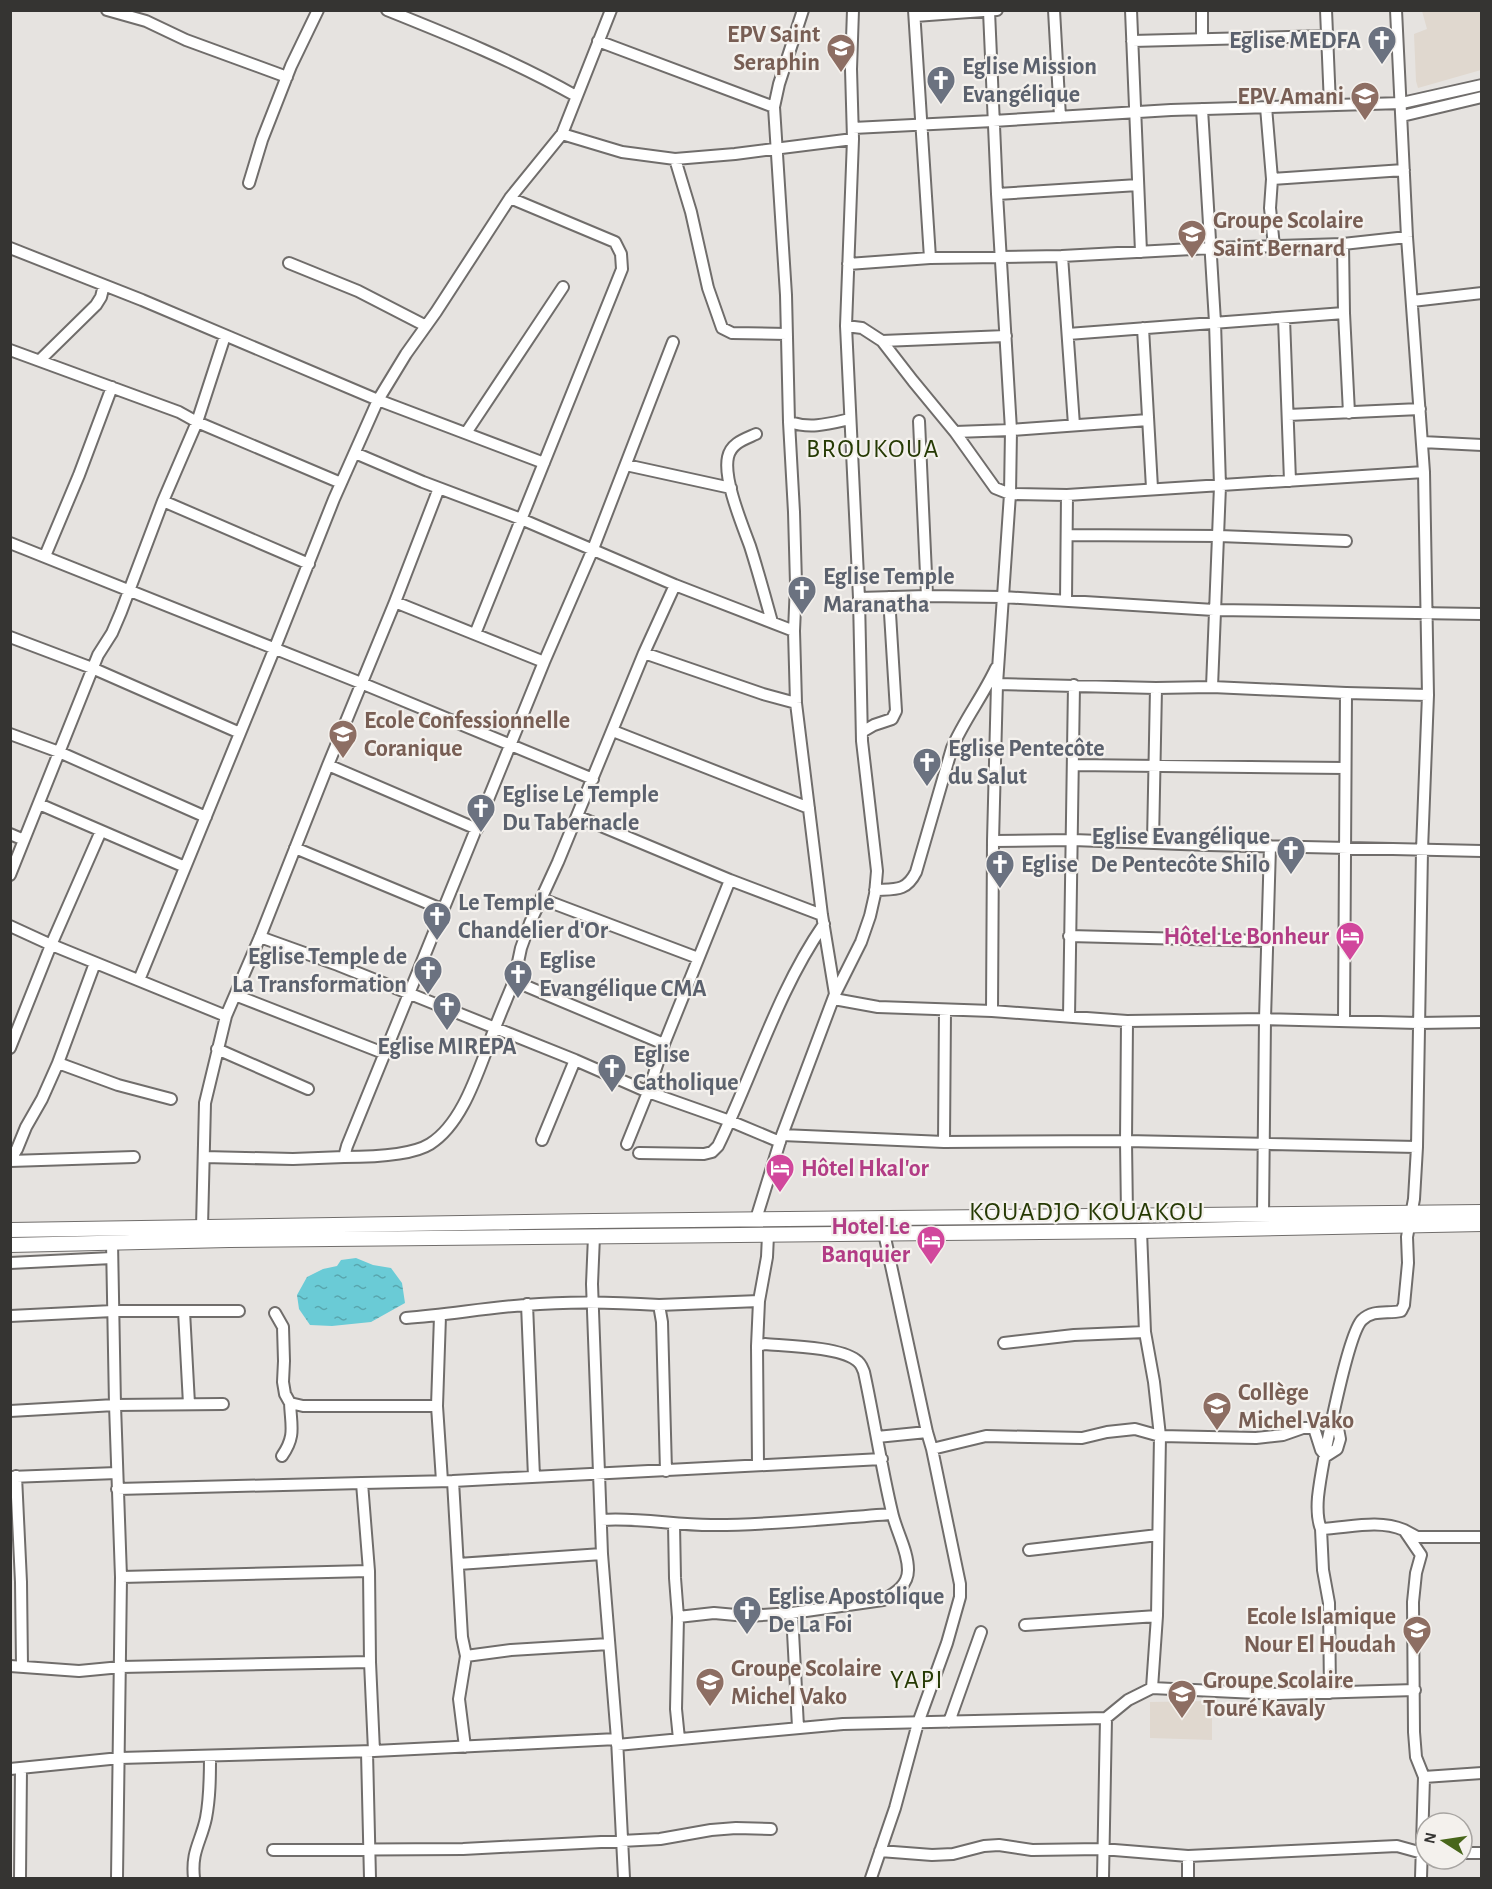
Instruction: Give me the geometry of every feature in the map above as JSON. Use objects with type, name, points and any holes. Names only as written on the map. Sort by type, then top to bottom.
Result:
[{"type":"main road","points":[[10,1245],[1141,1231],[1410,1219],[1482,1212]]},
{"type":"main road","points":[[10,1230],[1263,1214],[1482,1224]]},
{"type":"street","points":[[107,10],[132,14],[186,40],[287,77]]},
{"type":"street","points":[[249,183],[262,140],[287,77],[318,10]]},
{"type":"street","points":[[387,10],[462,40],[576,96]]},
{"type":"street","points":[[139,980],[341,483],[378,400],[510,198],[562,134],[611,10]]},
{"type":"street","points":[[803,10],[785,63],[774,107],[787,334],[796,584],[794,631],[796,704],[835,997]]},
{"type":"street","points":[[756,1219],[781,1138],[835,997],[861,942],[870,916],[877,871],[862,732],[859,598],[846,326],[853,133],[851,69],[853,10]]},
{"type":"street","points":[[930,258],[914,13],[998,10]]},
{"type":"street","points":[[1054,10],[1060,117]]},
{"type":"street","points":[[1131,10],[1141,252]]},
{"type":"street","points":[[1202,10],[1202,39]]},
{"type":"street","points":[[1326,10],[1330,105]]},
{"type":"street","points":[[1330,1693],[1329,1603],[1323,1570],[1321,1529],[1317,1521],[1318,1498],[1343,1371],[1357,1326],[1363,1318],[1373,1312],[1401,1311],[1404,1305],[1408,1263],[1407,1237],[1417,1147],[1422,850],[1428,695],[1427,612],[1424,472],[1407,237],[1396,10]]},
{"type":"street","points":[[989,11],[996,194],[1011,430],[1010,494],[997,684],[992,1011]]},
{"type":"street","points":[[1132,41],[1327,36]]},
{"type":"street","points":[[598,41],[774,107]]},
{"type":"street","points":[[562,134],[622,152],[675,159],[778,149],[853,133],[922,124],[1202,109],[1402,103],[1482,85]]},
{"type":"street","points":[[1402,116],[1482,97]]},
{"type":"street","points":[[1266,107],[1272,179],[1270,208],[1274,246]]},
{"type":"street","points":[[1202,109],[1215,322],[1220,486],[1212,687]]},
{"type":"street","points":[[675,159],[691,212],[708,288],[722,328],[739,334],[787,334]]},
{"type":"street","points":[[1272,179],[1404,170]]},
{"type":"street","points":[[996,194],[1138,185]]},
{"type":"street","points":[[475,634],[622,269],[621,254],[615,242],[510,198]]},
{"type":"street","points":[[848,264],[930,258],[1062,256],[1343,244],[1407,237]]},
{"type":"street","points":[[1343,244],[1349,413]]},
{"type":"street","points":[[10,248],[378,400],[544,463]]},
{"type":"street","points":[[1062,256],[1074,425]]},
{"type":"street","points":[[290,264],[357,291],[426,326]]},
{"type":"street","points":[[40,360],[96,305],[104,285]]},
{"type":"street","points":[[466,433],[563,287]]},
{"type":"street","points":[[1413,301],[1482,293]]},
{"type":"street","points":[[1068,334],[1344,313]]},
{"type":"street","points":[[1284,318],[1290,481]]},
{"type":"street","points":[[846,326],[862,328],[882,341],[955,432],[995,488],[1010,494],[1067,495],[1424,472]]},
{"type":"street","points":[[1143,328],[1152,488]]},
{"type":"street","points":[[10,875],[92,668],[112,633],[163,501],[197,422],[225,336]]},
{"type":"street","points":[[882,341],[1006,336]]},
{"type":"street","points":[[344,1157],[626,465],[673,342]]},
{"type":"street","points":[[10,350],[179,412],[197,422],[341,483]]},
{"type":"street","points":[[45,556],[112,387]]},
{"type":"street","points":[[1288,415],[1420,409]]},
{"type":"street","points":[[789,422],[816,427],[850,419]]},
{"type":"street","points":[[955,432],[1148,420]]},
{"type":"street","points":[[919,422],[927,596]]},
{"type":"street","points":[[756,434],[740,441],[733,447],[728,457],[736,512],[772,622]]},
{"type":"street","points":[[1422,442],[1482,445]]},
{"type":"street","points":[[355,453],[521,519],[675,585],[794,631]]},
{"type":"street","points":[[626,465],[732,488]]},
{"type":"street","points":[[202,1227],[205,1103],[226,1016],[260,937],[439,488]]},
{"type":"street","points":[[1066,601],[1067,495]]},
{"type":"street","points":[[163,501],[309,564]]},
{"type":"street","points":[[1067,535],[1219,536],[1346,541]]},
{"type":"street","points":[[10,543],[361,683],[593,779]]},
{"type":"street","points":[[204,1157],[293,1159],[398,1154],[429,1144],[446,1130],[458,1114],[471,1089],[514,981],[521,948],[530,922],[542,899],[644,653],[675,585]]},
{"type":"street","points":[[862,732],[892,719],[896,711],[889,597]]},
{"type":"street","points":[[859,598],[1003,597],[1214,610],[1482,614]]},
{"type":"street","points":[[395,602],[544,662]]},
{"type":"street","points":[[10,637],[92,668],[240,733]]},
{"type":"street","points":[[644,653],[796,704]]},
{"type":"street","points":[[875,890],[903,888],[912,880],[952,748],[959,731],[999,663]]},
{"type":"street","points":[[997,684],[1212,687],[1428,695]]},
{"type":"street","points":[[1069,1017],[1074,685]]},
{"type":"street","points":[[1153,842],[1156,688]]},
{"type":"street","points":[[1344,1020],[1346,693]]},
{"type":"street","points":[[613,731],[809,808]]},
{"type":"street","points":[[10,734],[59,752],[206,817]]},
{"type":"street","points":[[328,765],[477,829]]},
{"type":"street","points":[[1073,765],[1345,768]]},
{"type":"street","points":[[39,804],[185,867]]},
{"type":"street","points":[[577,816],[823,919]]},
{"type":"street","points":[[10,1048],[51,945],[101,831]]},
{"type":"street","points":[[10,834],[24,840]]},
{"type":"street","points":[[993,841],[1073,840],[1482,851]]},
{"type":"street","points":[[1263,1214],[1270,846]]},
{"type":"street","points":[[295,848],[444,910]]},
{"type":"street","points":[[627,1144],[664,1044],[730,880]]},
{"type":"street","points":[[542,899],[698,958]]},
{"type":"street","points":[[639,1153],[704,1154],[712,1152],[718,1146],[779,1004],[823,919]]},
{"type":"street","points":[[10,926],[226,1016]]},
{"type":"street","points":[[1069,936],[1268,941]]},
{"type":"street","points":[[260,937],[338,965],[575,1060],[648,1092],[781,1138],[944,1142],[1263,1142],[1417,1147]]},
{"type":"street","points":[[95,963],[58,1063],[10,1161],[134,1158]]},
{"type":"street","points":[[514,981],[664,1044]]},
{"type":"street","points":[[235,995],[386,1054]]},
{"type":"street","points":[[835,997],[878,1007],[992,1011],[1127,1021],[1265,1019],[1418,1023],[1482,1022]]},
{"type":"street","points":[[944,1142],[945,1010]]},
{"type":"street","points":[[1127,1021],[1127,1215]]},
{"type":"street","points":[[217,1049],[308,1089]]},
{"type":"street","points":[[542,1140],[575,1060]]},
{"type":"street","points":[[58,1063],[118,1086],[171,1099]]},
{"type":"street","points":[[1141,1231],[1145,1332],[1160,1436],[1157,1616],[1152,1688]]},
{"type":"street","points":[[872,1878],[895,1808],[918,1723],[947,1643],[960,1597],[960,1584],[932,1449],[884,1233]]},
{"type":"street","points":[[758,1465],[757,1346],[759,1302],[767,1257],[768,1234]]},
{"type":"street","points":[[594,1236],[592,1303],[602,1554],[617,1742],[624,1878]]},
{"type":"street","points":[[112,1242],[121,1576],[117,1878]]},
{"type":"street","points":[[10,1263],[112,1258]]},
{"type":"street","points":[[406,1318],[440,1316],[527,1304],[659,1305],[759,1302]]},
{"type":"street","points":[[527,1304],[534,1477]]},
{"type":"street","points":[[659,1305],[662,1322],[666,1471]]},
{"type":"street","points":[[10,1316],[113,1311],[240,1311]]},
{"type":"street","points":[[184,1311],[189,1404]]},
{"type":"street","points":[[275,1313],[283,1327],[283,1382],[285,1394],[290,1403],[292,1437],[282,1456]]},
{"type":"street","points":[[440,1316],[437,1406],[459,1564],[462,1636],[466,1656],[459,1699],[465,1747]]},
{"type":"street","points":[[1004,1343],[1074,1335],[1145,1332]]},
{"type":"street","points":[[678,1617],[714,1613],[747,1616],[792,1613],[884,1600],[897,1593],[904,1585],[908,1571],[906,1556],[892,1514],[861,1364],[844,1354],[822,1350],[765,1344],[757,1346]]},
{"type":"street","points":[[290,1403],[303,1406],[437,1406]]},
{"type":"street","points":[[10,1411],[115,1405],[224,1404]]},
{"type":"street","points":[[932,1449],[986,1436],[1082,1438],[1135,1429],[1160,1436],[1256,1438],[1283,1435],[1303,1428],[1314,1428],[1321,1450],[1326,1456]]},
{"type":"street","points":[[877,1437],[927,1432]]},
{"type":"street","points":[[117,1489],[448,1481],[882,1459]]},
{"type":"street","points":[[22,1666],[21,1582],[13,1477],[117,1473]]},
{"type":"street","points":[[362,1484],[369,1571],[370,1878]]},
{"type":"street","points":[[601,1520],[628,1519],[674,1524],[738,1525],[892,1514]]},
{"type":"street","points":[[674,1524],[678,1617],[676,1709],[679,1739]]},
{"type":"street","points":[[1321,1529],[1368,1524],[1394,1526],[1417,1537],[1482,1538]]},
{"type":"street","points":[[1404,1530],[1421,1555],[1416,1573],[1413,1602],[1414,1732],[1416,1757],[1424,1777],[1424,1811]]},
{"type":"street","points":[[1029,1550],[1158,1534]]},
{"type":"street","points":[[459,1564],[602,1554]]},
{"type":"street","points":[[121,1576],[369,1571]]},
{"type":"street","points":[[792,1613],[798,1727]]},
{"type":"street","points":[[1025,1625],[1157,1616]]},
{"type":"street","points":[[949,1722],[981,1632]]},
{"type":"street","points":[[466,1656],[511,1650],[609,1644]]},
{"type":"street","points":[[10,1666],[79,1671],[121,1667],[370,1662]]},
{"type":"street","points":[[20,1878],[16,1769],[120,1758],[371,1752],[679,1739],[843,1724],[1106,1718],[1128,1700],[1152,1688],[1277,1694],[1415,1690]]},
{"type":"street","points":[[1103,1878],[1106,1718]]},
{"type":"street","points":[[194,1878],[194,1851],[206,1820],[210,1789],[210,1756]]},
{"type":"street","points":[[1424,1777],[1482,1773]]},
{"type":"street","points":[[273,1850],[463,1849],[660,1839],[735,1827],[771,1829]]},
{"type":"street","points":[[880,1851],[932,1855],[954,1854],[984,1846],[999,1845],[1032,1850],[1102,1849],[1188,1856],[1397,1846],[1414,1851]]},
{"type":"street","points":[[1188,1856],[1188,1878]]},
{"type":"shaded area","points":[[1422,11],[1481,11],[1481,70],[1418,88],[1414,34],[1427,29]]},
{"type":"shaded area","points":[[1212,1701],[1212,1740],[1150,1738],[1150,1702]]},
{"type":"water","points":[[356,1258],[373,1265],[391,1268],[402,1283],[405,1303],[371,1322],[332,1326],[310,1325],[299,1309],[297,1295],[307,1277],[323,1269],[337,1266],[341,1260]]},
{"type":"place","name":"Eglise MEDFA","points":[[1382,66]]},
{"type":"place","name":"EPV Saint Seraphin","points":[[841,74]]},
{"type":"place","name":"Eglise Mission Evangélique","points":[[941,106]]},
{"type":"place","name":"EPV Amani","points":[[1365,122]]},
{"type":"place","name":"Groupe Scolaire Saint Bernard","points":[[1192,260]]},
{"type":"place","name":"Eglise Temple Maranatha","points":[[802,616]]},
{"type":"place","name":"Ecole Confessionnelle Coranique","points":[[343,760]]},
{"type":"place","name":"Eglise Pentecôte du Salut","points":[[927,788]]},
{"type":"place","name":"Eglise Le Temple Du Tabernacle","points":[[481,834]]},
{"type":"place","name":"Eglise Evangélique De Pentecôte Shilo","points":[[1291,876]]},
{"type":"place","name":"Eglise","points":[[1000,890]]},
{"type":"place","name":"Le Temple Chandelier d'Or","points":[[437,942]]},
{"type":"place","name":"Hôtel Le Bonheur","points":[[1350,962]]},
{"type":"place","name":"Eglise Temple de La Transformation","points":[[428,996]]},
{"type":"place","name":"Eglise Evangélique CMA","points":[[518,1000]]},
{"type":"place","name":"Eglise MIREPA","points":[[447,1032]]},
{"type":"place","name":"Eglise Catholique","points":[[612,1094]]},
{"type":"place","name":"Hôtel Hkal'or","points":[[780,1194]]},
{"type":"place","name":"Hotel Le Banquier","points":[[931,1266]]},
{"type":"place","name":"Collège Michel Vako","points":[[1217,1432]]},
{"type":"place","name":"Eglise Apostolique De La Foi","points":[[747,1636]]},
{"type":"place","name":"Ecole Islamique Nour El Houdah","points":[[1417,1656]]},
{"type":"place","name":"Groupe Scolaire Michel Vako","points":[[710,1708]]},
{"type":"place","name":"Groupe Scolaire Touré Kavaly","points":[[1182,1720]]},
{"type":"district","name":"BROUKOUA","points":[[873,448]]},
{"type":"district","name":"KOUADJO KOUAKOU","points":[[1087,1211]]},
{"type":"district","name":"YAPI","points":[[917,1679]]}]
